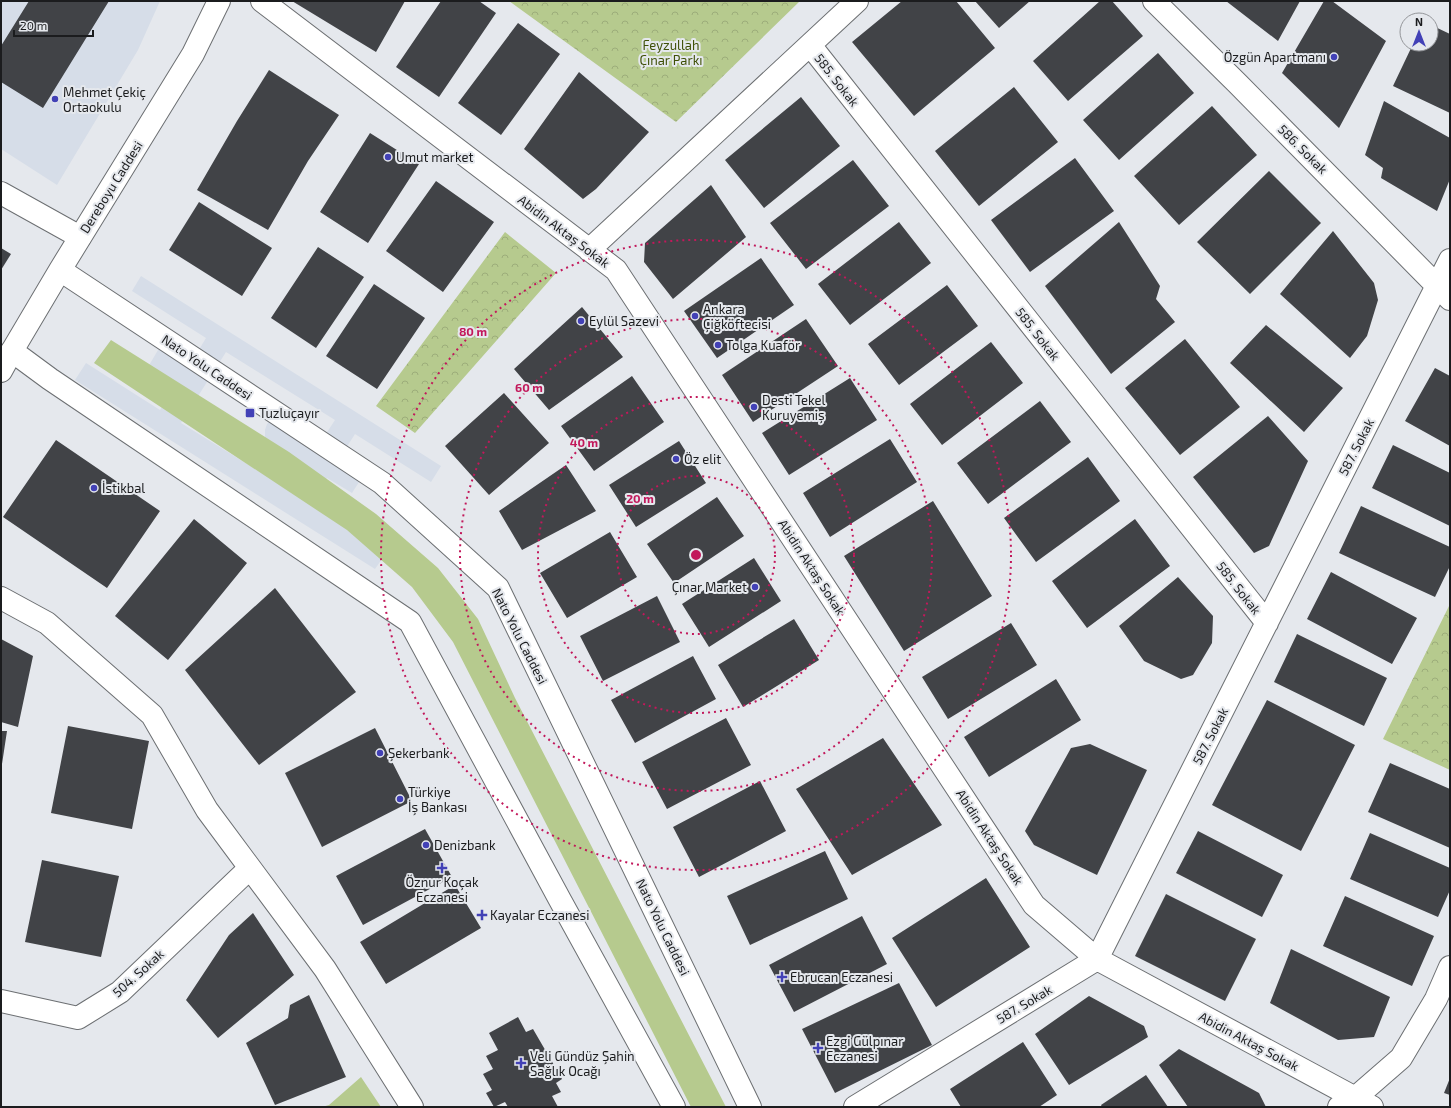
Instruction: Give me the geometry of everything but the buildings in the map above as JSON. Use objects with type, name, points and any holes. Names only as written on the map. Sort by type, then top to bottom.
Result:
[{"type":"street","name":"Dereboyu Caddesi","points":[[1,371],[60,270],[193,54],[219,1]]},
{"type":"street","name":"Abidin Aktaş Sokak","points":[[262,1],[616,270],[1034,905],[1097,960],[1355,1105]]},
{"type":"street","points":[[589,250],[857,1]]},
{"type":"street","name":"586. Sokak","points":[[1154,1],[1444,292]]},
{"type":"street","name":"585. Sokak","points":[[810,45],[1267,623]]},
{"type":"street","points":[[1,193],[80,238]]},
{"type":"street","name":"587. Sokak","points":[[855,1107],[1097,960],[1267,623],[1444,292],[1450,260]]},
{"type":"street","name":"Nato Yolu Caddesi","points":[[60,270],[382,483],[498,588],[750,1107]]},
{"type":"street","points":[[12,351],[50,379],[410,622],[674,1107]]},
{"type":"street","points":[[1,598],[47,622],[152,715],[207,810],[325,969],[412,1107]]},
{"type":"street","name":"504. Sokak","points":[[1,1001],[78,1018],[120,992],[250,868]]},
{"type":"street","points":[[1355,1105],[1401,1058],[1436,999],[1450,967]]},
{"type":"shaded area","name":"Mehmet Çekiç Ortaokulu","points":[[1,1],[160,1],[138,50],[57,185],[1,149]]},
{"type":"shaded area","points":[[141,276],[441,466],[431,482],[355,434],[341,456],[366,471],[352,493],[327,478],[310,505],[386,553],[375,569],[75,380],[86,363],[160,410],[176,385],[148,367],[161,345],[191,363],[206,338],[132,291]],"holes":[[[226,352],[335,420],[320,443],[272,419],[267,424],[265,430],[266,443],[289,490],[181,423]]]},
{"type":"green space","name":"Feyzullah Çınar Parkı","points":[[509,1],[800,1],[676,122]]},
{"type":"green space","points":[[505,232],[556,273],[415,433],[376,406]]},
{"type":"green space","points":[[111,340],[289,452],[376,514],[438,568],[478,619],[515,698],[726,1107],[691,1107],[453,642],[412,587],[347,530],[94,363]]},
{"type":"green space","points":[[1450,604],[1450,770],[1383,739]]},
{"type":"green space","points":[[361,1077],[381,1107],[322,1107],[329,1105]]},
{"type":"place","name":"Özgün Apartmanı","points":[[1334,57]]},
{"type":"place","name":"Mehmet Çekiç Ortaokulu","points":[[55,99]]},
{"type":"place","name":"Umut market","points":[[388,157]]},
{"type":"place","name":"Ankara Çiğköftecisi","points":[[695,316]]},
{"type":"place","name":"Eylül Sazevi","points":[[581,321]]},
{"type":"place","name":"Tolga Kuaför","points":[[718,345]]},
{"type":"place","name":"Desti Tekel Kuruyemiş","points":[[754,407]]},
{"type":"place","name":"Tuzluçayır","points":[[250,413]]},
{"type":"place","name":"Öz elit","points":[[676,459]]},
{"type":"place","name":"İstikbal","points":[[94,488]]},
{"type":"place","name":"Çınar Market","points":[[755,587]]},
{"type":"place","name":"Şekerbank","points":[[380,753]]},
{"type":"place","name":"Türkiye İş Bankası","points":[[400,799]]},
{"type":"place","name":"Denizbank","points":[[426,845]]},
{"type":"place","name":"Öznur Koçak Eczanesi","points":[[442,868]]},
{"type":"place","name":"Kayalar Eczanesi","points":[[482,915]]},
{"type":"place","name":"Ebrucan Eczanesi","points":[[782,977]]},
{"type":"place","name":"Ezgi Gülpınar Eczanesi","points":[[818,1048]]},
{"type":"place","name":"Veli Gündüz Şahin Sağlık Ocağı","points":[[521,1063]]}]
